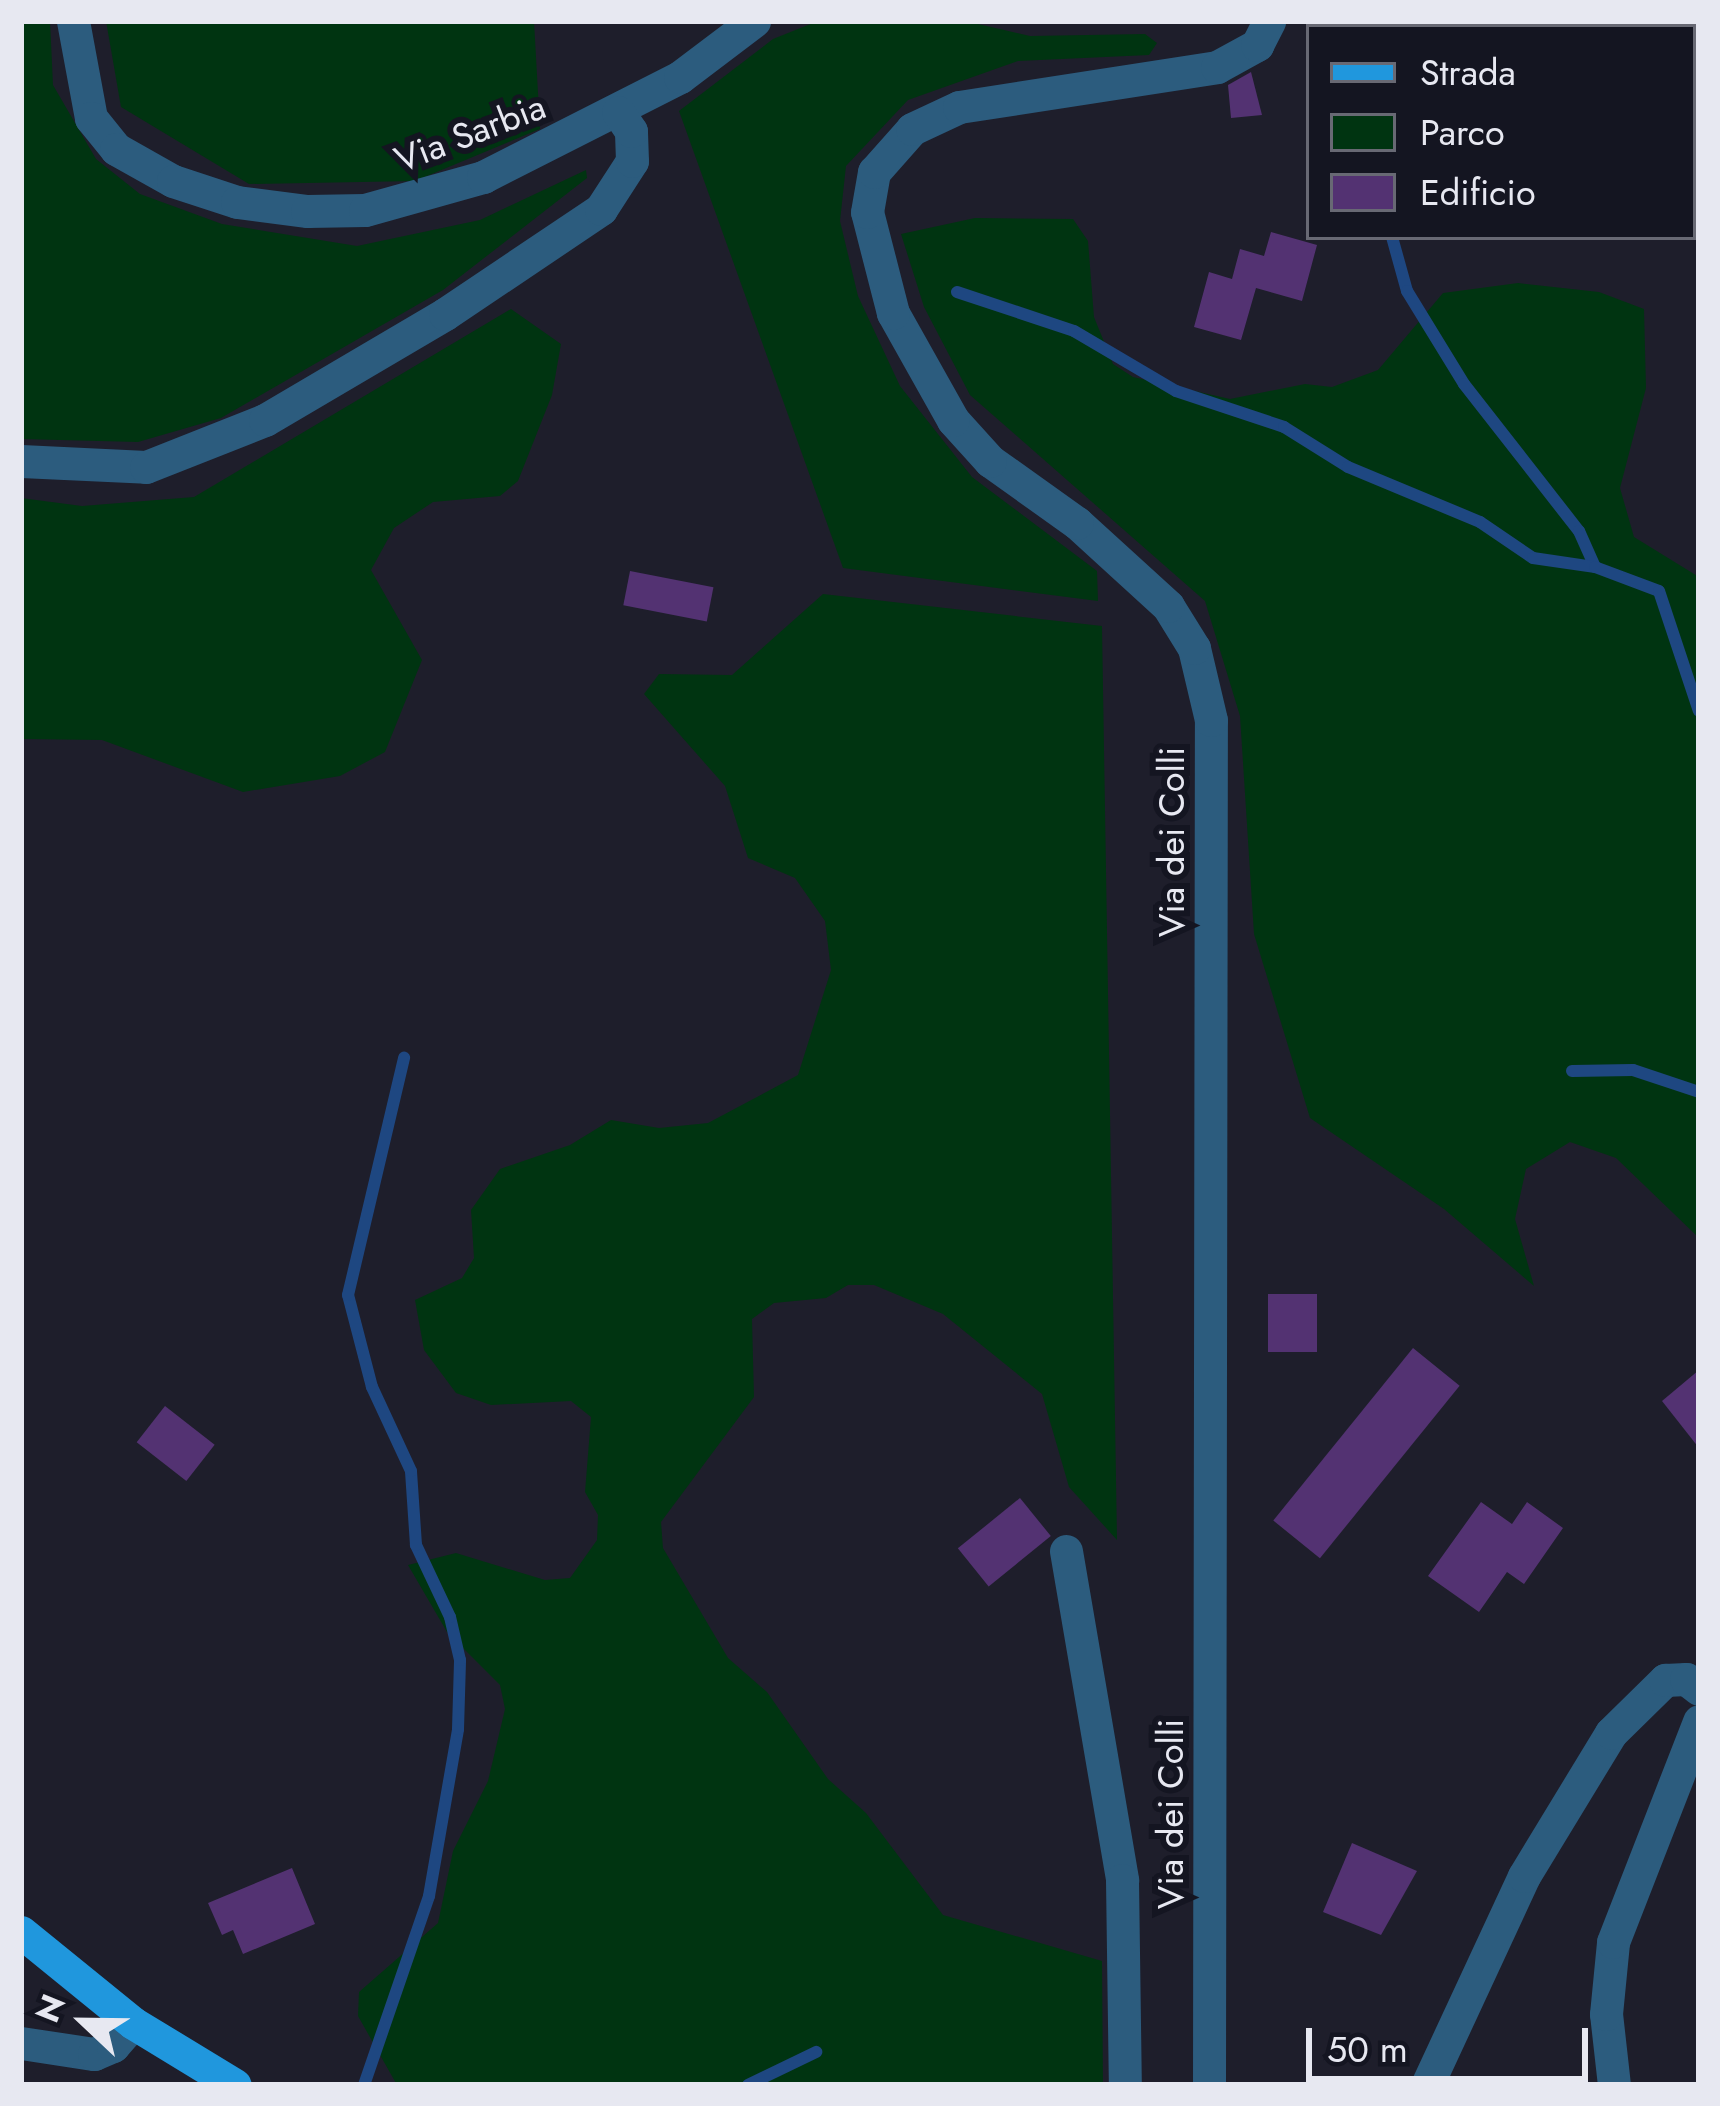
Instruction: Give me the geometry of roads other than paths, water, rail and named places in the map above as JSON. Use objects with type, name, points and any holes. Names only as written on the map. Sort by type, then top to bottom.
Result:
[{"type":"main road","points":[[21,1932],[133,2023],[235,2085]]},
{"type":"street","name":"Via Sarbia","points":[[73,21],[91,118],[116,149],[145,170],[237,202],[365,210],[430,196],[618,112],[754,21]]},
{"type":"street","name":"Via dei Colli","points":[[1209,2085],[1211,720],[1194,647],[1168,606],[1077,523],[990,461],[953,420],[893,314],[867,212],[874,172],[912,129],[959,107],[1216,67],[1257,44],[1269,21]]},
{"type":"street","points":[[21,461],[120,469],[178,460],[305,397],[602,209],[632,161],[631,130],[618,112]]},
{"type":"street","points":[[1066,1551],[1122,1880],[1125,2085]]},
{"type":"street","points":[[1427,2085],[1524,1876],[1611,1733],[1665,1680],[1686,1679],[1699,1689]]},
{"type":"street","points":[[1614,2085],[1606,2014],[1613,1942],[1699,1721]]},
{"type":"street","points":[[21,2043],[94,2054],[113,2046],[133,2023]]},
{"type":"waterway","points":[[1393,240],[1407,291],[1464,384],[1579,531],[1595,567]]},
{"type":"waterway","points":[[957,292],[1074,331],[1176,391],[1284,427],[1348,467],[1480,522],[1533,558],[1595,567],[1659,591],[1699,711]]},
{"type":"waterway","points":[[364,2085],[429,1896],[458,1729],[460,1660],[450,1617],[416,1545],[411,1471],[372,1387],[348,1295],[404,1058]]},
{"type":"waterway","points":[[1572,1071],[1633,1070],[1699,1092]]},
{"type":"waterway","points":[[748,2085],[816,2052]]}]
